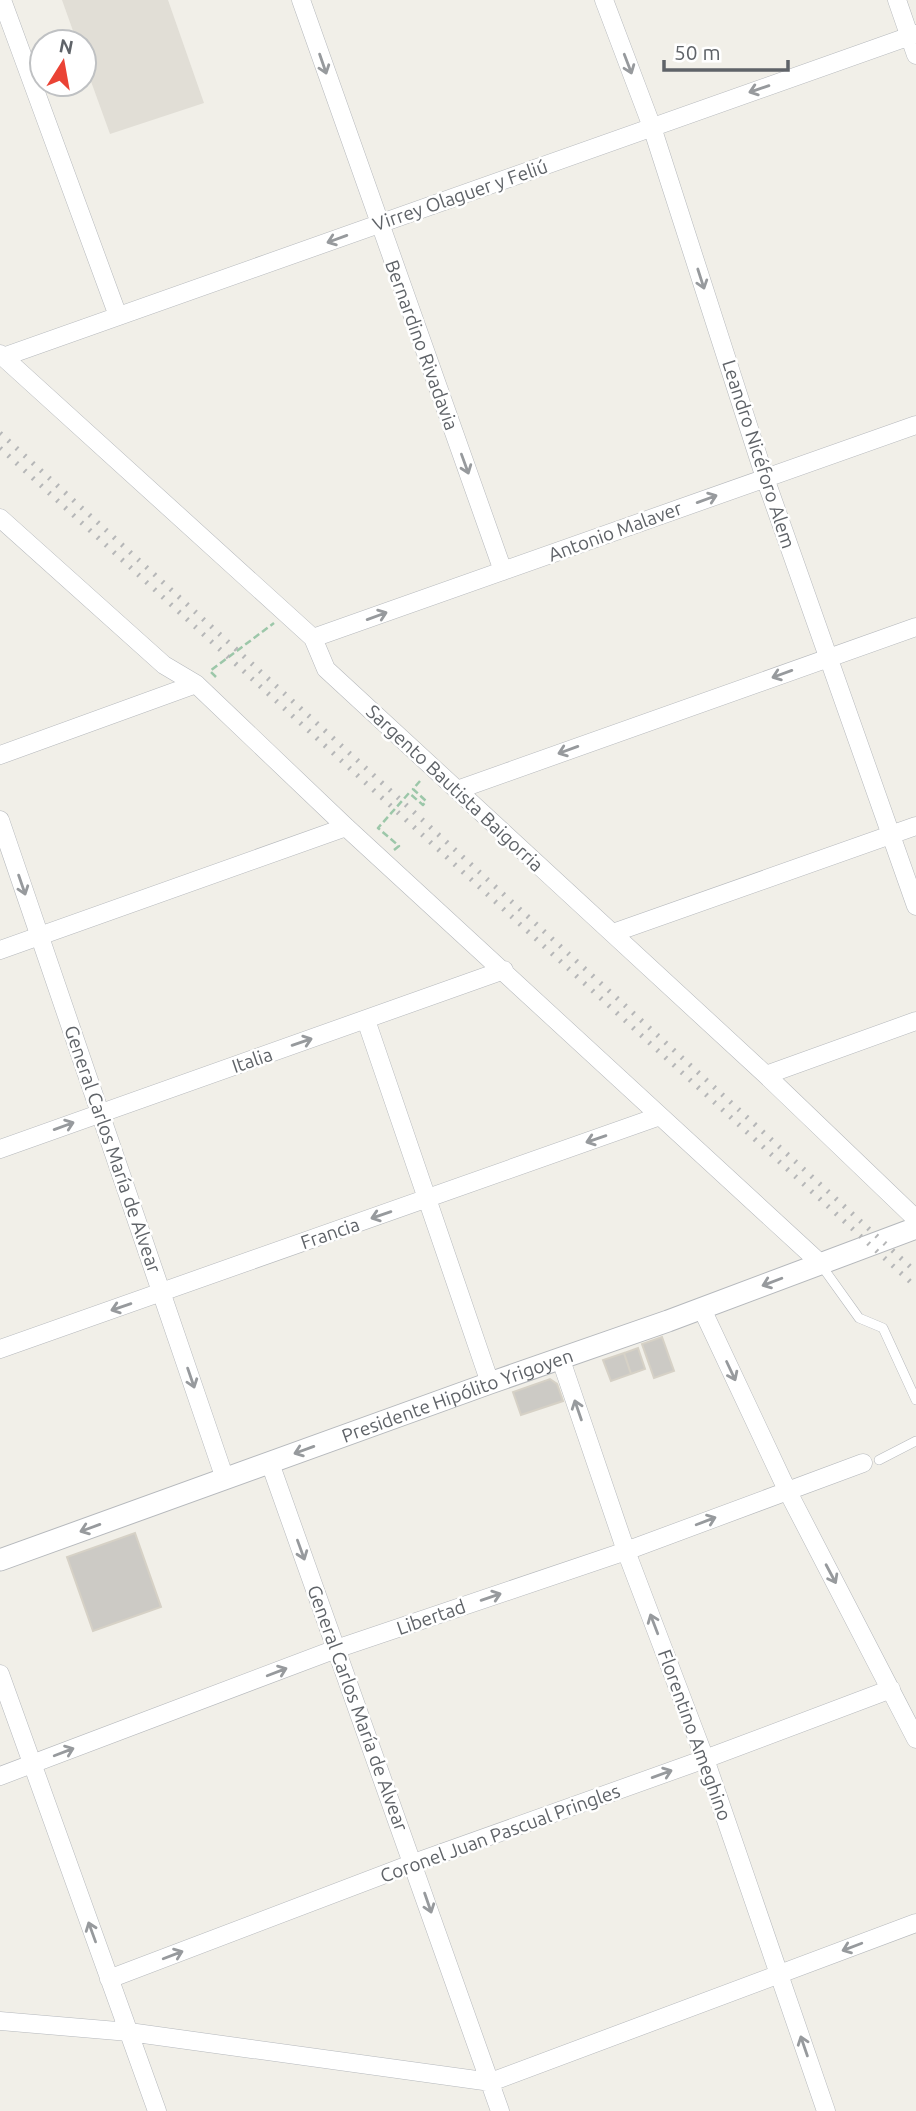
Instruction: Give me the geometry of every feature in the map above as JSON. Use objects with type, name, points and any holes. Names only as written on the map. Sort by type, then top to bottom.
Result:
[{"type":"street","points":[[2,0],[118,316]]},
{"type":"street","name":"Bernardino Rivadavia","points":[[301,0],[503,571]]},
{"type":"street","name":"Leandro Nicéforo Alem","points":[[604,0],[652,127],[765,478],[916,906]]},
{"type":"street","points":[[897,0],[913,35],[916,55]]},
{"type":"street","name":"Virrey Olaguer y Feliú","points":[[2,356],[913,35]]},
{"type":"street","name":"Sargento Bautista Baigorria","points":[[2,356],[313,638],[326,669],[766,1075],[916,1219]]},
{"type":"street","name":"Antonio Malaver","points":[[313,638],[916,425]]},
{"type":"street","points":[[0,518],[164,665],[196,684],[346,827],[820,1263]]},
{"type":"street","points":[[457,790],[916,627]]},
{"type":"street","points":[[0,755],[196,684]]},
{"type":"street","name":"General Carlos María de Alvear","points":[[0,820],[225,1479]]},
{"type":"street","points":[[613,933],[916,826]]},
{"type":"street","points":[[0,950],[346,827]]},
{"type":"street","name":"Italia","points":[[0,1149],[504,970]]},
{"type":"street","points":[[366,1020],[490,1384]]},
{"type":"street","points":[[766,1075],[916,1021]]},
{"type":"street","name":"Francia","points":[[0,1349],[660,1116]]},
{"type":"street","name":"Presidente Hipólito Yrigoyen","points":[[0,1560],[702,1309],[916,1228]]},
{"type":"street","points":[[702,1309],[787,1490],[916,1739]]},
{"type":"street","name":"Florentino Ameghino","points":[[561,1360],[626,1551],[705,1759],[826,2111]]},
{"type":"street","name":"Libertad","points":[[0,1776],[336,1650],[626,1551],[871,1461]]},
{"type":"street","name":"General Carlos María de Alvear","points":[[270,1463],[500,2111]]},
{"type":"street","points":[[0,1674],[157,2111]]},
{"type":"street","name":"Coronel Juan Pascual Pringles","points":[[109,1979],[414,1863],[891,1689]]},
{"type":"street","points":[[0,2021],[129,2032],[491,2082],[916,1923]]},
{"type":"lane","points":[[820,1263],[859,1318],[883,1328],[916,1400]]},
{"type":"lane","points":[[871,1461],[916,1441]]},
{"type":"path","points":[[219,681],[210,671],[286,614]]},
{"type":"path","points":[[395,850],[399,846],[378,828],[409,793],[423,805],[426,801],[413,789],[432,768]]},
{"type":"path","points":[[364,843],[374,832],[385,841]]},
{"type":"shaded area","points":[[62,0],[168,0],[204,103],[110,134],[97,98],[98,28],[72,28]]},
{"type":"building","points":[[662,1337],[674,1371],[654,1378],[642,1344]]},
{"type":"building","points":[[638,1348],[645,1369],[631,1374],[624,1353]]},
{"type":"building","points":[[624,1353],[631,1374],[611,1381],[603,1360]]},
{"type":"building","points":[[550,1379],[557,1384],[563,1401],[521,1415],[513,1392]]},
{"type":"building","points":[[135,1533],[161,1607],[93,1631],[67,1557]]},
{"type":"railway","points":[[0,433],[916,1272]]},
{"type":"railway","points":[[0,448],[916,1287]]}]
